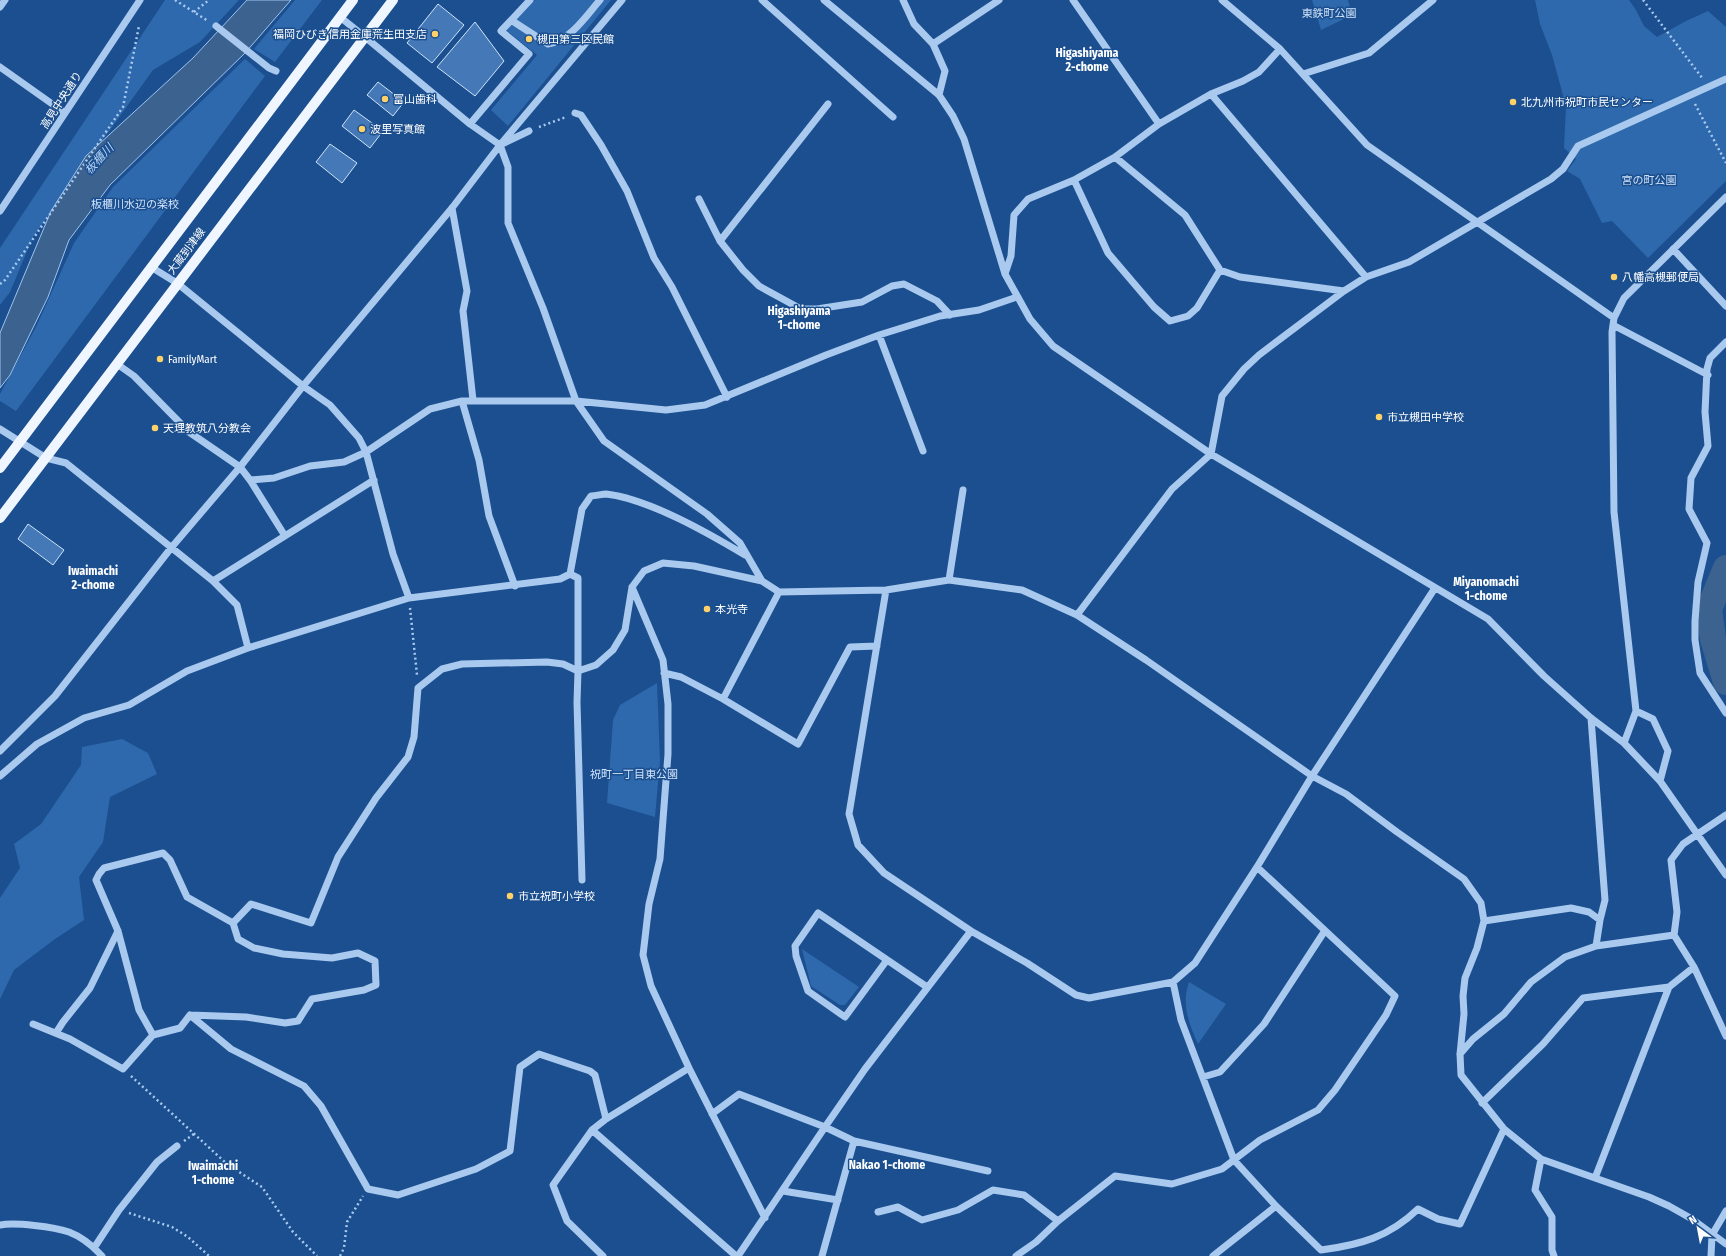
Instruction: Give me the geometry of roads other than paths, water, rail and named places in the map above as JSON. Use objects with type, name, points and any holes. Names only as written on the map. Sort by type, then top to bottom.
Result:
[{"type":"main road","name":"大蔵到津線","points":[[0,468],[353,0]]},
{"type":"main road","name":"大蔵到津線","points":[[0,518],[393,0]]},
{"type":"street","points":[[0,7],[5,0]]},
{"type":"street","name":"高見中央通り","points":[[0,211],[140,0]]},
{"type":"street","points":[[470,124],[529,54],[501,30],[530,0]]},
{"type":"street","points":[[514,22],[548,44],[554,43],[566,37],[600,0]]},
{"type":"street","points":[[0,751],[54,696],[171,548],[240,467],[303,386],[452,208],[500,145],[622,0]]},
{"type":"street","points":[[762,0],[893,117]]},
{"type":"street","points":[[824,0],[939,95],[953,116],[964,139],[1006,274],[1030,319],[1053,346],[1210,454],[1488,619],[1544,676],[1591,718],[1624,743],[1660,781],[1726,875]]},
{"type":"street","points":[[903,0],[914,24],[933,44],[945,71],[939,95]]},
{"type":"street","points":[[933,44],[999,0]]},
{"type":"street","points":[[1073,0],[1159,124]]},
{"type":"street","points":[[1222,0],[1280,49],[1367,145],[1479,222],[1613,322],[1708,375]]},
{"type":"street","points":[[1303,74],[1369,53],[1433,0]]},
{"type":"street","points":[[340,18],[366,37],[470,124],[500,145],[508,167],[508,223],[543,308],[576,401],[604,441],[707,514],[740,543],[762,581]]},
{"type":"street","points":[[216,26],[273,70]]},
{"type":"street","points":[[1006,274],[1011,256],[1014,215],[1028,199],[1074,180],[1115,157],[1159,124],[1211,94],[1259,72],[1280,49]]},
{"type":"street","points":[[0,67],[66,113]]},
{"type":"street","points":[[1077,616],[1172,489],[1210,454],[1222,396],[1240,374],[1259,355],[1344,291],[1366,278],[1409,262],[1551,179],[1563,169],[1578,146],[1726,79]]},
{"type":"street","points":[[1211,94],[1366,278]]},
{"type":"street","points":[[720,241],[828,104]]},
{"type":"street","points":[[575,113],[581,115],[597,139],[627,191],[654,258],[672,287],[727,397]]},
{"type":"street","points":[[500,145],[529,131]]},
{"type":"street","points":[[1115,157],[1185,215],[1220,270],[1240,277],[1344,291]]},
{"type":"street","points":[[1074,180],[1108,253],[1154,307],[1170,321],[1188,316],[1197,308],[1220,270]]},
{"type":"street","points":[[1624,743],[1636,711],[1614,512],[1613,322],[1624,298],[1726,197]]},
{"type":"street","points":[[699,199],[720,241],[743,270],[759,286],[801,309],[817,309],[862,302],[892,286],[904,284],[937,300],[950,315]]},
{"type":"street","points":[[452,208],[467,291],[463,311],[472,400]]},
{"type":"street","points":[[1673,249],[1726,306]]},
{"type":"street","points":[[151,267],[177,284],[303,386],[330,405],[347,422],[359,438],[366,452],[393,554],[409,598]]},
{"type":"street","points":[[250,480],[274,478],[310,466],[344,462],[366,452],[430,409],[462,401],[576,401],[666,410],[705,405],[826,355],[879,335],[940,316],[979,310],[1017,297]]},
{"type":"street","points":[[879,335],[923,451]]},
{"type":"street","points":[[1726,342],[1710,358],[1707,369],[1708,375],[1705,412],[1708,446],[1691,478],[1689,509],[1707,544],[1698,582],[1695,621],[1695,640],[1700,673],[1726,713]]},
{"type":"street","points":[[117,364],[134,376],[189,432],[240,467],[250,480],[285,536]]},
{"type":"street","points":[[462,401],[479,460],[489,516],[515,586]]},
{"type":"street","points":[[0,429],[46,458],[66,463],[213,581],[237,605],[248,648]]},
{"type":"street","points":[[213,581],[374,480]]},
{"type":"street","points":[[949,580],[963,490]]},
{"type":"street","points":[[570,574],[582,509],[591,496],[605,494],[634,500],[670,515],[716,538],[747,556]]},
{"type":"street","points":[[234,923],[251,904],[311,923],[338,857],[376,798],[408,757],[414,737],[418,688],[442,670],[462,664],[547,662],[563,664],[578,671],[596,664],[613,650],[625,630],[632,587],[644,571],[664,563],[694,566],[762,581],[779,592],[886,590],[949,580],[1022,590],[1077,616],[1159,669],[1312,776],[1346,794],[1464,879],[1481,904],[1484,921],[1477,948],[1465,978],[1463,996],[1464,1014],[1460,1054],[1462,1075],[1482,1103],[1504,1129],[1541,1160],[1649,1197],[1669,1206],[1692,1219],[1726,1244]]},
{"type":"street","points":[[0,776],[37,744],[84,718],[129,706],[187,671],[248,648],[409,598],[515,586],[560,579],[570,574]]},
{"type":"street","points":[[570,574],[578,578],[577,702],[582,880]]},
{"type":"street","points":[[632,587],[663,660],[668,704],[668,754],[660,859],[649,904],[643,955],[651,986],[689,1068],[765,1218]]},
{"type":"street","points":[[886,590],[849,814],[858,845],[884,873],[970,931],[1027,962],[1076,995],[1089,998],[1173,982],[1195,963],[1312,776],[1435,588]]},
{"type":"street","points":[[723,699],[779,592]]},
{"type":"street","points":[[664,673],[681,676],[723,699],[798,744],[850,647],[877,646]]},
{"type":"street","points":[[1636,711],[1653,719],[1668,751],[1660,781]]},
{"type":"street","points":[[1591,718],[1605,900],[1596,946]]},
{"type":"street","points":[[1726,815],[1683,844],[1671,860],[1677,912],[1674,935],[1694,967],[1726,1036]]},
{"type":"street","points":[[153,1035],[139,1010],[118,932],[96,880],[98,874],[104,868],[163,853],[170,860],[187,897],[234,923],[238,940],[254,948],[284,954],[332,958],[358,953],[375,961],[376,984],[364,990],[312,999],[298,1021],[285,1023],[246,1017],[190,1015]]},
{"type":"street","points":[[1016,1256],[1036,1242],[1058,1221],[1115,1176],[1172,1184],[1222,1169],[1260,1140],[1318,1110],[1335,1090],[1386,1015],[1395,996],[1324,932],[1256,867]]},
{"type":"street","points":[[1484,921],[1571,908],[1589,912],[1600,920]]},
{"type":"street","points":[[887,960],[845,1017],[808,991],[796,956],[795,946],[818,913],[927,987]]},
{"type":"street","points":[[592,1130],[737,1256],[765,1218],[865,1069],[970,931]]},
{"type":"street","points":[[56,1033],[90,988],[118,932]]},
{"type":"street","points":[[1203,1077],[1220,1072],[1264,1024],[1324,932]]},
{"type":"street","points":[[1460,1054],[1473,1039],[1504,1014],[1531,982],[1565,957],[1596,946],[1674,935]]},
{"type":"street","points":[[1595,1178],[1669,987],[1694,967]]},
{"type":"street","points":[[1173,982],[1181,1020],[1234,1160],[1320,1253],[1379,1236],[1403,1224],[1418,1210],[1438,1219],[1460,1224],[1504,1129]]},
{"type":"street","points":[[1482,1103],[1543,1044],[1583,998],[1669,987]]},
{"type":"street","points":[[190,1015],[231,1049],[304,1086],[321,1106],[368,1189],[398,1195],[476,1169],[510,1151],[520,1067],[539,1054],[590,1071],[595,1075],[606,1119]]},
{"type":"street","points":[[33,1024],[70,1039],[123,1069],[153,1035],[180,1028],[190,1015]]},
{"type":"street","points":[[603,1256],[567,1221],[553,1185],[592,1130],[606,1119],[689,1068]]},
{"type":"street","points":[[712,1114],[739,1094],[854,1141],[988,1171]]},
{"type":"street","points":[[822,1256],[854,1141]]},
{"type":"street","points":[[94,1248],[120,1210],[157,1162],[177,1146]]},
{"type":"street","points":[[1541,1160],[1535,1190],[1552,1217],[1552,1250],[1554,1256]]},
{"type":"street","points":[[878,1212],[898,1207],[922,1220],[958,1210],[993,1190],[1024,1195],[1058,1221]]},
{"type":"street","points":[[783,1191],[838,1200]]},
{"type":"street","points":[[1213,1256],[1276,1206]]},
{"type":"street","points":[[1711,1256],[1712,1235],[1726,1211]]},
{"type":"street","points":[[0,1225],[29,1225],[69,1232],[90,1244],[102,1256]]},
{"type":"water","name":"板櫃川","points":[[247,0],[291,0],[245,53],[110,185],[69,240],[48,297],[10,375],[0,388],[0,333],[51,211],[86,156],[193,58]]},
{"type":"waterway","points":[[1726,568],[1709,609],[1713,639],[1726,682]]},
{"type":"place","name":"福岡ひびき信用金庫荒生田支店","points":[[435,34]]},
{"type":"place","name":"槻田第三区民館","points":[[529,39]]},
{"type":"place","name":"富山歯科","points":[[385,99]]},
{"type":"place","name":"北九州市祝町市民センター","points":[[1513,102]]},
{"type":"place","name":"波里写真館","points":[[362,129]]},
{"type":"place","name":"八幡高槻郵便局","points":[[1614,277]]},
{"type":"place","name":"FamilyMart","points":[[160,359]]},
{"type":"place","name":"市立槻田中学校","points":[[1379,417]]},
{"type":"place","name":"天理教筑八分教会","points":[[155,428]]},
{"type":"place","name":"本光寺","points":[[707,609]]},
{"type":"place","name":"市立祝町小学校","points":[[510,896]]},
{"type":"district","name":"Higashiyama 2-chome","points":[[1087,60]]},
{"type":"district","name":"Higashiyama 1-chome","points":[[799,318]]},
{"type":"district","name":"Iwaimachi 2-chome","points":[[93,578]]},
{"type":"district","name":"Miyanomachi 1-chome","points":[[1486,589]]},
{"type":"district","name":"Nakao 1-chome","points":[[887,1165]]},
{"type":"district","name":"Iwaimachi 1-chome","points":[[213,1173]]},
{"type":"park label","name":"東鉄町公園","points":[[1329,13]]},
{"type":"park label","name":"宮の町公園","points":[[1649,180]]},
{"type":"park label","name":"板櫃川水辺の楽校","points":[[135,204]]},
{"type":"park label","name":"祝町一丁目東公園","points":[[634,774]]}]
